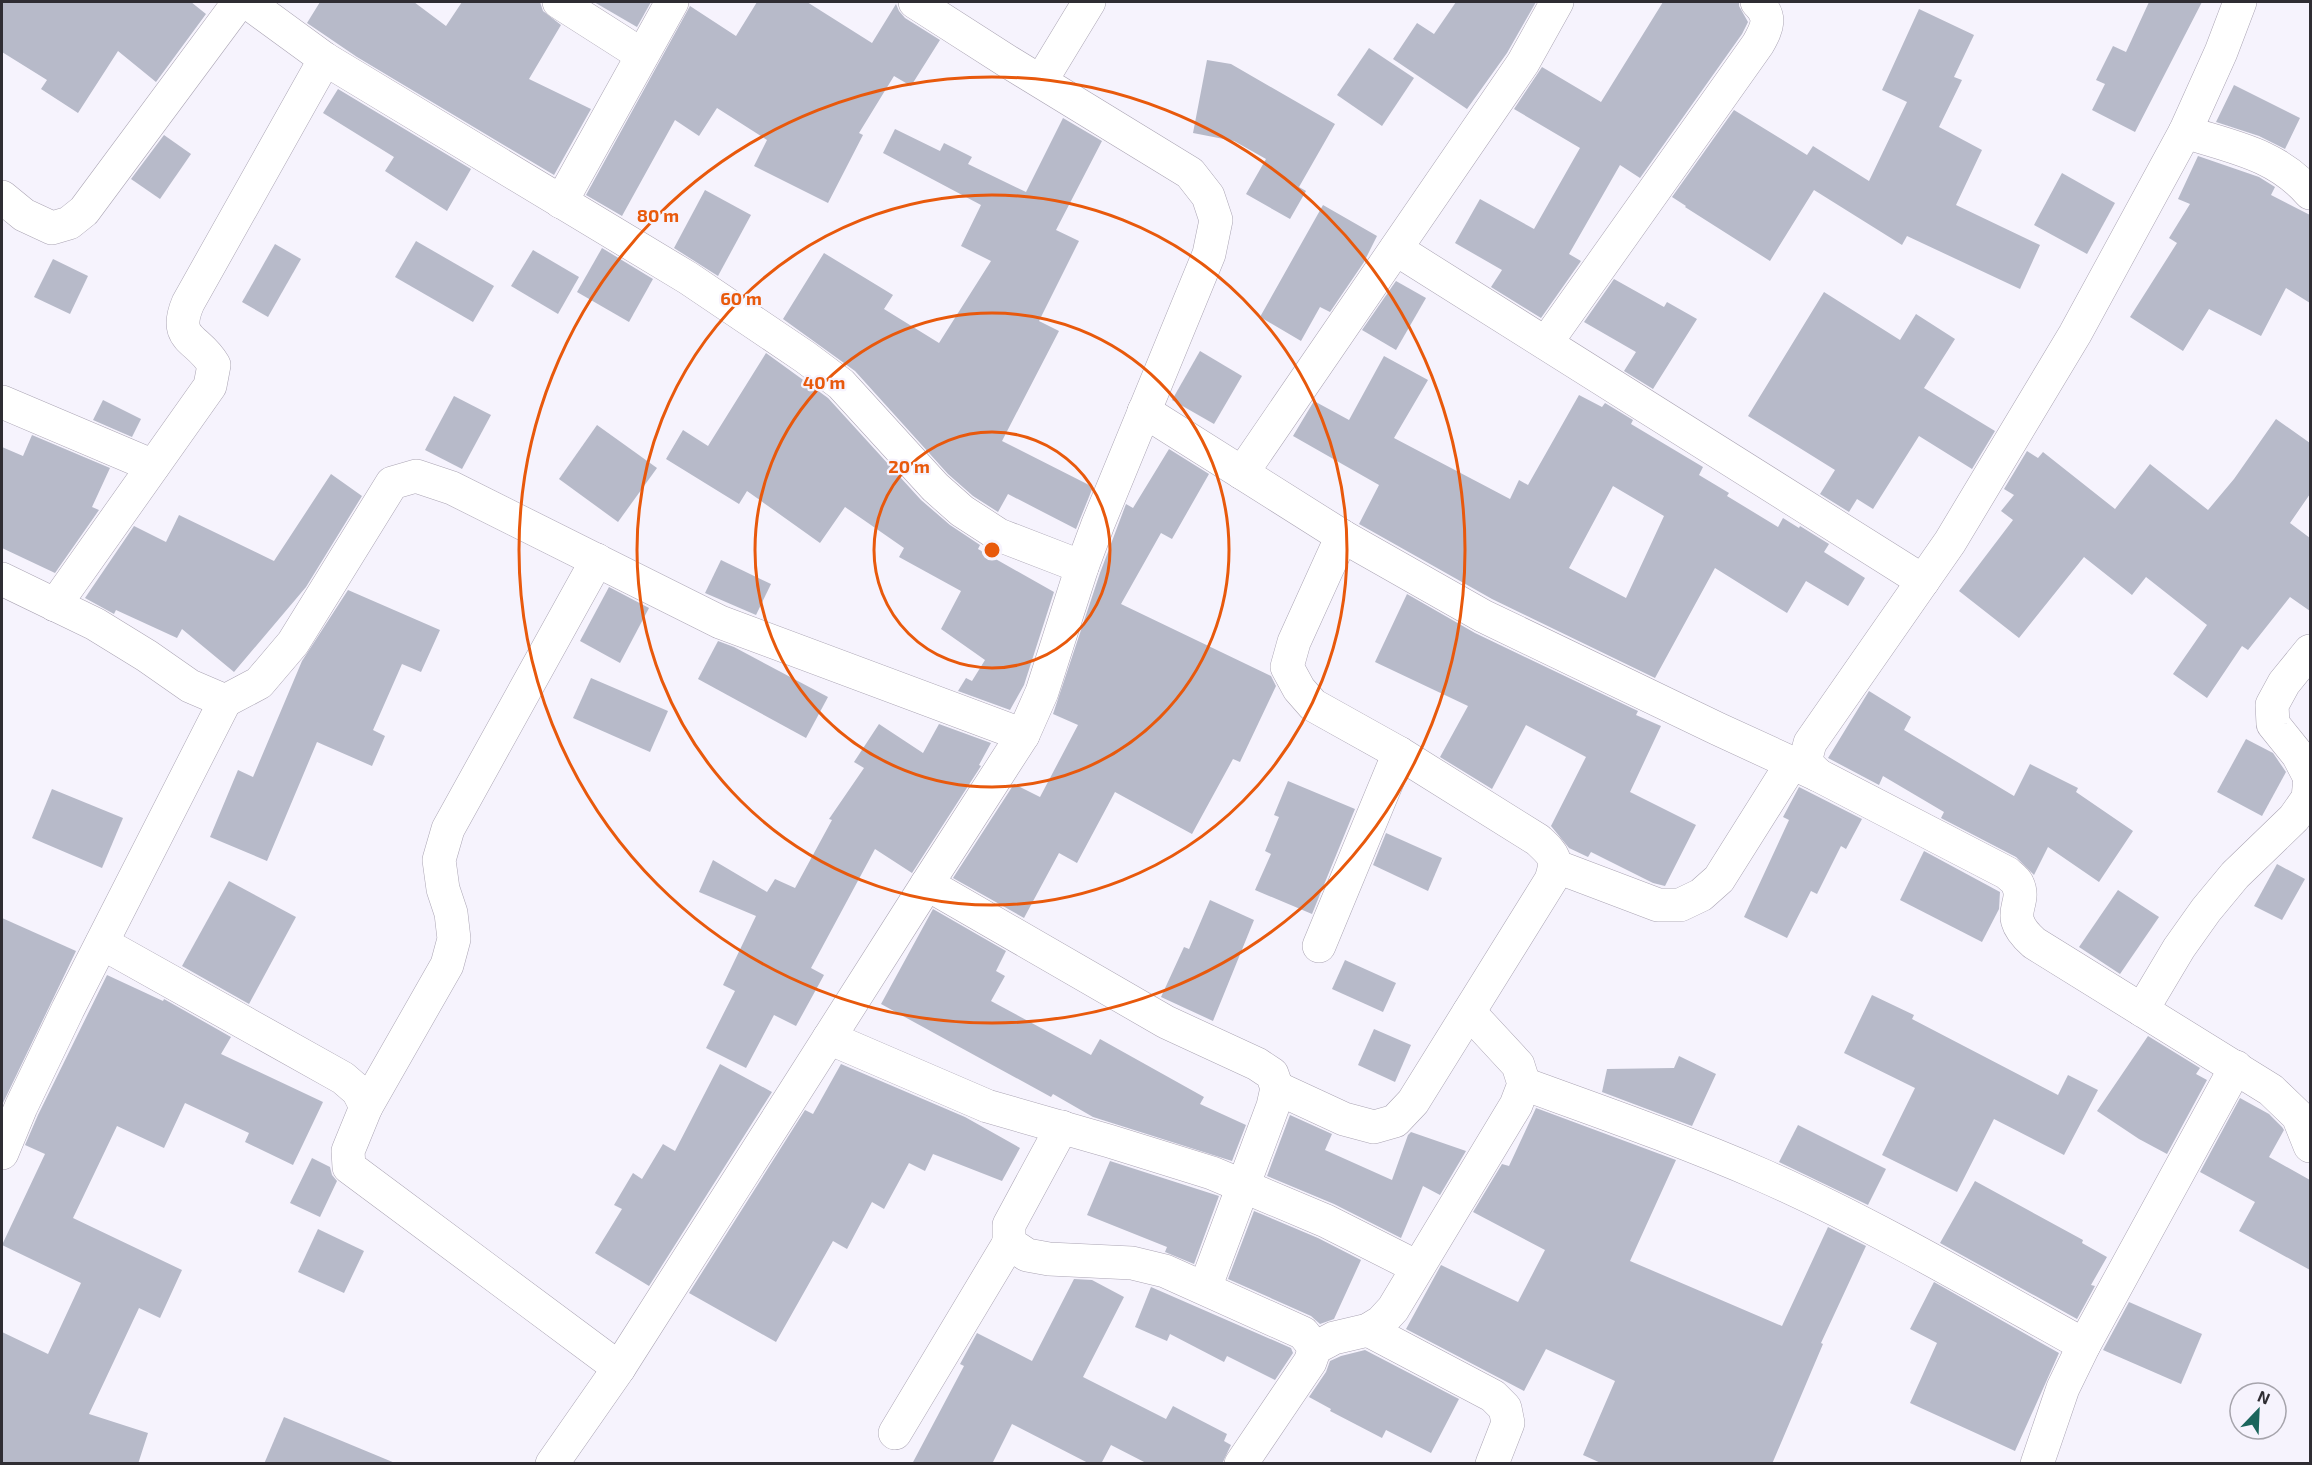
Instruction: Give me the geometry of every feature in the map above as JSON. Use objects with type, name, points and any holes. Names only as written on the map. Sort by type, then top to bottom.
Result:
[{"type":"street","points":[[2,197],[24,214],[52,228],[69,224],[84,211],[239,2]]},
{"type":"street","points":[[247,2],[325,59],[688,278],[841,384],[935,487],[962,511],[999,535],[1082,567]]},
{"type":"street","points":[[559,2],[642,55]]},
{"type":"street","points":[[561,202],[672,2]]},
{"type":"street","points":[[552,1464],[619,1368],[1023,735],[1042,692],[1082,567],[1209,254],[1216,220],[1208,196],[1190,173],[915,2]]},
{"type":"street","points":[[1041,81],[1089,2]]},
{"type":"street","points":[[1242,472],[1523,63],[1557,2]]},
{"type":"street","points":[[1546,343],[1758,44],[1767,26],[1765,10],[1757,2]]},
{"type":"street","points":[[1555,866],[1658,905],[1680,905],[1701,895],[1719,879],[1805,769],[1810,743],[1950,542],[2075,334],[2185,132],[2222,52],[2240,2]]},
{"type":"street","points":[[55,605],[210,386],[214,365],[207,352],[185,336],[181,320],[188,303],[325,59]]},
{"type":"street","points":[[2185,132],[2263,156],[2287,170],[2310,193]]},
{"type":"street","points":[[1396,249],[1923,581]]},
{"type":"street","points":[[2,402],[153,466]]},
{"type":"street","points":[[1144,411],[1342,536],[1483,616],[1805,769],[2007,873],[2017,882],[2020,893],[2016,910],[2017,923],[2023,933],[2034,943],[2271,1090],[2298,1116],[2309,1138]]},
{"type":"street","points":[[2,1154],[21,1107],[225,701],[259,683],[293,644],[392,483],[416,476],[452,488],[720,622],[1023,735]]},
{"type":"street","points":[[1277,1088],[1344,1119],[1374,1126],[1395,1120],[1413,1102],[1551,880],[1555,866],[1553,854],[1538,840],[1399,753],[1313,705],[1299,689],[1287,667],[1294,642],[1342,536]]},
{"type":"street","points":[[597,560],[448,829],[439,860],[443,889],[451,913],[454,939],[447,965],[366,1107],[348,1151],[349,1167],[619,1368]]},
{"type":"street","points":[[2,579],[95,624],[190,686],[225,701]]},
{"type":"street","points":[[2142,1010],[2179,948],[2206,910],[2235,875],[2294,818],[2308,798],[2310,778],[2298,755],[2273,724],[2272,705],[2284,683],[2310,651]]},
{"type":"street","points":[[1319,946],[1399,753]]},
{"type":"street","points":[[927,884],[1166,1022],[1272,1074],[1277,1088],[1273,1106],[1205,1288]]},
{"type":"street","points":[[102,943],[343,1078],[358,1091],[366,1107]]},
{"type":"street","points":[[1241,1464],[1310,1362],[1315,1348],[1334,1338],[1368,1330],[1381,1322],[1393,1309],[1480,1162],[1505,1125],[1524,1084],[1518,1065],[1469,1012]]},
{"type":"street","points":[[830,1038],[987,1106],[1212,1173],[1326,1221],[1417,1267]]},
{"type":"street","points":[[2037,1464],[2064,1388],[2084,1345],[2236,1067]]},
{"type":"street","points":[[1524,1084],[1693,1146],[1820,1202],[1898,1241],[2084,1345]]},
{"type":"street","points":[[895,1433],[1009,1243],[1009,1226],[1062,1127]]},
{"type":"street","points":[[1009,1243],[1027,1254],[1049,1259],[1124,1262],[1165,1271],[1303,1333],[1315,1348]]},
{"type":"street","points":[[1368,1330],[1493,1396],[1505,1408],[1508,1423],[1492,1464]]},
{"type":"building","points":[[2,2],[191,2],[206,14],[156,82],[118,51],[78,113],[41,89],[47,80],[2,52]]},
{"type":"building","points":[[320,2],[414,2],[446,26],[462,2],[540,2],[543,11],[561,25],[529,79],[591,109],[554,175],[357,57],[307,23]]},
{"type":"building","points":[[594,2],[651,2],[637,27]]},
{"type":"building","points":[[757,2],[807,2],[872,43],[896,4],[905,18],[940,40],[911,86],[894,76],[859,133],[863,135],[828,203],[754,166],[767,140],[717,108],[699,136],[675,120],[622,216],[586,195],[690,6],[736,36]]},
{"type":"building","points":[[1456,2],[1536,2],[1507,53],[1467,109],[1393,59],[1417,23],[1434,34]]},
{"type":"building","points":[[1663,2],[1739,2],[1748,22],[1742,34],[1640,178],[1620,165],[1569,254],[1581,261],[1541,318],[1491,287],[1502,270],[1455,243],[1480,199],[1534,229],[1580,148],[1514,109],[1542,67],[1601,102]]},
{"type":"building","points":[[2149,2],[2202,2],[2135,132],[2092,110],[2105,84],[2096,80],[2113,46],[2126,52]]},
{"type":"building","points":[[1919,9],[1974,35],[1954,77],[1962,80],[1939,127],[1982,150],[1956,205],[2040,245],[2020,289],[1907,236],[1902,245],[1814,190],[1770,261],[1672,197],[1734,110],[1807,155],[1813,146],[1869,181],[1907,102],[1882,90]]},
{"type":"building","points":[[1369,48],[1414,78],[1382,126],[1337,95]]},
{"type":"building","points":[[1207,60],[1231,64],[1335,124],[1299,187],[1306,191],[1290,219],[1246,194],[1266,159],[1234,141],[1193,133]]},
{"type":"building","points":[[2234,85],[2300,118],[2285,149],[2259,136],[2216,122]]},
{"type":"building","points":[[338,89],[471,169],[447,211],[385,171],[394,157],[323,113]]},
{"type":"building","points":[[1063,118],[1102,141],[1056,230],[1079,241],[1039,321],[1059,331],[1002,441],[1093,487],[1076,529],[1008,494],[998,512],[973,496],[948,474],[855,371],[783,319],[824,253],[893,295],[884,309],[939,343],[991,261],[961,246],[981,205],[883,153],[895,129],[940,151],[944,143],[972,157],[968,164],[1026,192]]},
{"type":"building","points":[[164,135],[191,154],[160,199],[131,179]]},
{"type":"building","points":[[2198,156],[2259,177],[2275,187],[2271,195],[2310,215],[2310,303],[2286,288],[2261,336],[2209,309],[2183,351],[2130,317],[2177,243],[2169,238],[2190,204],[2178,199]]},
{"type":"building","points":[[2062,173],[2115,203],[2087,254],[2034,225]]},
{"type":"building","points":[[705,190],[751,215],[718,276],[674,248]]},
{"type":"building","points":[[1323,205],[1377,236],[1364,262],[1330,312],[1320,307],[1301,341],[1260,317]]},
{"type":"building","points":[[416,241],[494,286],[473,322],[395,277]]},
{"type":"building","points":[[275,244],[301,259],[268,317],[242,302]]},
{"type":"building","points":[[602,248],[653,279],[629,322],[577,292]]},
{"type":"building","points":[[533,250],[579,277],[558,314],[511,286]]},
{"type":"building","points":[[53,259],[88,276],[70,314],[34,297]]},
{"type":"building","points":[[1614,279],[1664,307],[1667,302],[1697,319],[1653,389],[1624,371],[1636,352],[1584,322]]},
{"type":"building","points":[[1396,281],[1426,298],[1396,350],[1362,330]]},
{"type":"building","points":[[1824,292],[1900,340],[1916,314],[1955,339],[1924,388],[1995,431],[1972,469],[1919,436],[1873,509],[1857,499],[1849,512],[1820,494],[1835,470],[1748,416]]},
{"type":"building","points":[[1200,351],[1242,376],[1214,424],[1172,400]]},
{"type":"building","points":[[766,353],[828,398],[921,500],[950,525],[980,545],[978,549],[1054,592],[1024,685],[1010,710],[958,691],[966,678],[972,681],[985,660],[941,629],[961,591],[899,557],[904,548],[845,507],[820,543],[747,491],[739,504],[666,459],[683,430],[708,446]]},
{"type":"building","points":[[1384,356],[1428,380],[1394,438],[1510,499],[1519,480],[1528,485],[1579,395],[1602,407],[1605,403],[1633,420],[1631,424],[1703,467],[1699,475],[1729,493],[1727,496],[1778,527],[1783,518],[1829,544],[1824,552],[1865,578],[1848,606],[1806,581],[1787,613],[1715,568],[1655,678],[1492,599],[1359,524],[1379,485],[1293,436],[1314,401],[1349,420]],"holes":[[[1613,486],[1664,516],[1626,598],[1569,568]]]},
{"type":"building","points":[[454,396],[491,415],[462,469],[425,450]]},
{"type":"building","points":[[103,400],[141,419],[132,437],[93,420]]},
{"type":"building","points":[[2276,419],[2310,443],[2310,494],[2290,523],[2310,538],[2310,611],[2290,597],[2248,650],[2242,646],[2207,698],[2173,674],[2207,625],[2146,577],[2132,595],[2084,557],[2019,638],[1959,591],[2013,520],[2001,511],[2014,495],[2004,489],[2027,451],[2038,458],[2043,452],[2115,509],[2150,464],[2208,510],[2234,479]]},
{"type":"building","points":[[597,425],[657,468],[618,522],[559,479]]},
{"type":"building","points":[[32,435],[110,468],[92,507],[99,510],[55,573],[2,548],[2,447],[23,456]]},
{"type":"building","points":[[1169,449],[1209,474],[1172,539],[1161,533],[1121,604],[1271,676],[1276,686],[1240,762],[1233,759],[1192,834],[1115,792],[1077,863],[1059,853],[1024,918],[953,878],[1014,784],[1040,797],[1078,725],[1053,714],[1100,573],[1126,504],[1133,508]]},
{"type":"building","points":[[331,474],[362,496],[306,587],[234,672],[182,629],[177,638],[116,610],[114,614],[85,598],[134,526],[166,542],[179,515],[274,561]]},
{"type":"building","points":[[721,560],[771,584],[756,615],[705,593]]},
{"type":"building","points":[[609,587],[649,608],[620,663],[580,641]]},
{"type":"building","points":[[348,590],[440,630],[421,672],[402,664],[373,730],[385,736],[372,766],[317,742],[267,861],[210,837],[238,770],[253,777],[302,661]]},
{"type":"building","points":[[1407,594],[1475,633],[1638,711],[1636,715],[1661,726],[1630,792],[1696,825],[1665,886],[1653,883],[1591,852],[1588,857],[1569,848],[1551,826],[1586,757],[1526,725],[1492,789],[1440,757],[1468,706],[1375,662]]},
{"type":"building","points":[[718,641],[734,647],[828,697],[806,738],[698,679]]},
{"type":"building","points":[[591,678],[668,711],[650,752],[573,718]]},
{"type":"building","points":[[1869,691],[1911,717],[1904,730],[2014,796],[2030,764],[2078,788],[2076,792],[2133,831],[2099,882],[2048,847],[2034,875],[2016,857],[1941,818],[1944,812],[1883,776],[1879,785],[1828,758]]},
{"type":"building","points":[[879,724],[923,753],[939,724],[991,743],[979,765],[981,766],[912,873],[875,849],[811,968],[824,975],[796,1026],[774,1015],[746,1068],[706,1048],[735,991],[723,985],[756,916],[699,892],[713,860],[767,892],[775,879],[795,888],[832,820],[829,819],[864,768],[854,762]]},
{"type":"building","points":[[2246,739],[2273,753],[2286,772],[2262,816],[2217,792]]},
{"type":"building","points":[[1288,781],[1355,809],[1312,914],[1255,890],[1271,854],[1265,851],[1279,817],[1274,815]]},
{"type":"building","points":[[1799,787],[1862,819],[1846,849],[1841,846],[1817,894],[1811,891],[1787,938],[1744,917],[1789,820],[1783,817]]},
{"type":"building","points":[[52,789],[123,818],[102,868],[32,838]]},
{"type":"building","points":[[1386,833],[1442,858],[1428,891],[1373,865]]},
{"type":"building","points":[[1924,851],[2000,892],[1999,909],[1982,942],[1900,900]]},
{"type":"building","points":[[2277,864],[2305,879],[2282,920],[2254,906]]},
{"type":"building","points":[[229,881],[296,917],[249,1004],[182,966]]},
{"type":"building","points":[[2118,890],[2159,917],[2120,974],[2079,947]]},
{"type":"building","points":[[1210,900],[1254,920],[1213,1021],[1161,997],[1184,947],[1189,949]]},
{"type":"building","points":[[933,909],[1006,951],[996,971],[1005,976],[991,1001],[1091,1055],[1100,1039],[1204,1097],[1200,1104],[1246,1125],[1232,1161],[1093,1117],[1053,1094],[1051,1097],[881,1004]]},
{"type":"building","points":[[2,918],[76,951],[2,1105]]},
{"type":"building","points":[[1345,960],[1396,983],[1383,1012],[1332,989]]},
{"type":"building","points":[[107,975],[163,1001],[164,999],[231,1037],[221,1054],[323,1102],[293,1165],[245,1142],[249,1133],[185,1103],[164,1148],[117,1126],[73,1218],[182,1270],[160,1318],[139,1308],[89,1414],[148,1433],[138,1464],[2,1464],[2,1332],[48,1354],[81,1283],[2,1245],[45,1154],[25,1145]]},
{"type":"building","points":[[1872,995],[1914,1015],[1912,1019],[2058,1095],[2068,1075],[2098,1090],[2064,1155],[1994,1119],[1957,1192],[1882,1155],[1915,1088],[1844,1053]]},
{"type":"building","points":[[1374,1029],[1411,1045],[1395,1082],[1358,1065]]},
{"type":"building","points":[[2148,1036],[2200,1068],[2196,1074],[2207,1080],[2167,1154],[2139,1139],[2097,1111]]},
{"type":"building","points":[[1679,1056],[1716,1074],[1692,1126],[1602,1092],[1607,1069],[1674,1068]]},
{"type":"building","points":[[720,1064],[772,1092],[649,1286],[595,1253],[622,1209],[614,1205],[633,1173],[642,1179],[663,1144],[675,1151]]},
{"type":"building","points":[[841,1064],[965,1117],[1020,1148],[1002,1181],[933,1154],[925,1171],[909,1163],[884,1209],[872,1202],[847,1249],[833,1241],[776,1342],[689,1293],[805,1110],[813,1114]]},
{"type":"building","points":[[2240,1098],[2269,1114],[2284,1130],[2269,1157],[2310,1180],[2310,1270],[2239,1231],[2255,1202],[2200,1172]]},
{"type":"building","points":[[1536,1108],[1676,1160],[1630,1261],[1782,1326],[1828,1227],[1866,1246],[1821,1343],[1823,1344],[1772,1464],[1603,1464],[1583,1455],[1615,1381],[1546,1349],[1524,1391],[1406,1329],[1441,1265],[1518,1302],[1545,1250],[1473,1212],[1502,1164],[1509,1166]]},
{"type":"building","points":[[1290,1115],[1332,1134],[1325,1150],[1392,1180],[1411,1132],[1466,1151],[1440,1195],[1423,1186],[1401,1238],[1334,1204],[1267,1176]]},
{"type":"building","points":[[1798,1125],[1886,1169],[1868,1205],[1779,1162]]},
{"type":"building","points":[[312,1158],[330,1167],[337,1181],[320,1217],[290,1203]]},
{"type":"building","points":[[1110,1161],[1219,1196],[1194,1264],[1165,1252],[1167,1247],[1087,1215]]},
{"type":"building","points":[[1975,1181],[2083,1240],[2082,1243],[2107,1257],[2091,1285],[2095,1286],[2077,1319],[1940,1243]]},
{"type":"building","points":[[1254,1211],[1318,1238],[1361,1260],[1334,1319],[1320,1324],[1311,1316],[1228,1279]]},
{"type":"building","points":[[318,1229],[364,1251],[344,1293],[298,1272]]},
{"type":"building","points":[[1074,1279],[1092,1280],[1124,1297],[1083,1377],[1166,1419],[1173,1406],[1227,1434],[1224,1441],[1231,1445],[1222,1464],[1148,1464],[1111,1445],[1101,1464],[1090,1464],[1012,1424],[992,1464],[912,1464],[964,1366],[960,1364],[977,1333],[1032,1361]]},
{"type":"building","points":[[1934,1282],[2059,1353],[2015,1451],[1910,1403],[1937,1343],[1910,1329]]},
{"type":"building","points":[[1151,1287],[1291,1348],[1293,1353],[1275,1380],[1227,1356],[1224,1362],[1170,1334],[1167,1341],[1135,1327]]},
{"type":"building","points":[[2129,1302],[2202,1334],[2181,1384],[2103,1350]]},
{"type":"building","points":[[1365,1350],[1459,1399],[1431,1453],[1386,1430],[1382,1438],[1330,1411],[1331,1409],[1309,1397],[1326,1372],[1330,1361]]},
{"type":"building","points":[[284,1417],[395,1463],[395,1464],[264,1464]]}]
